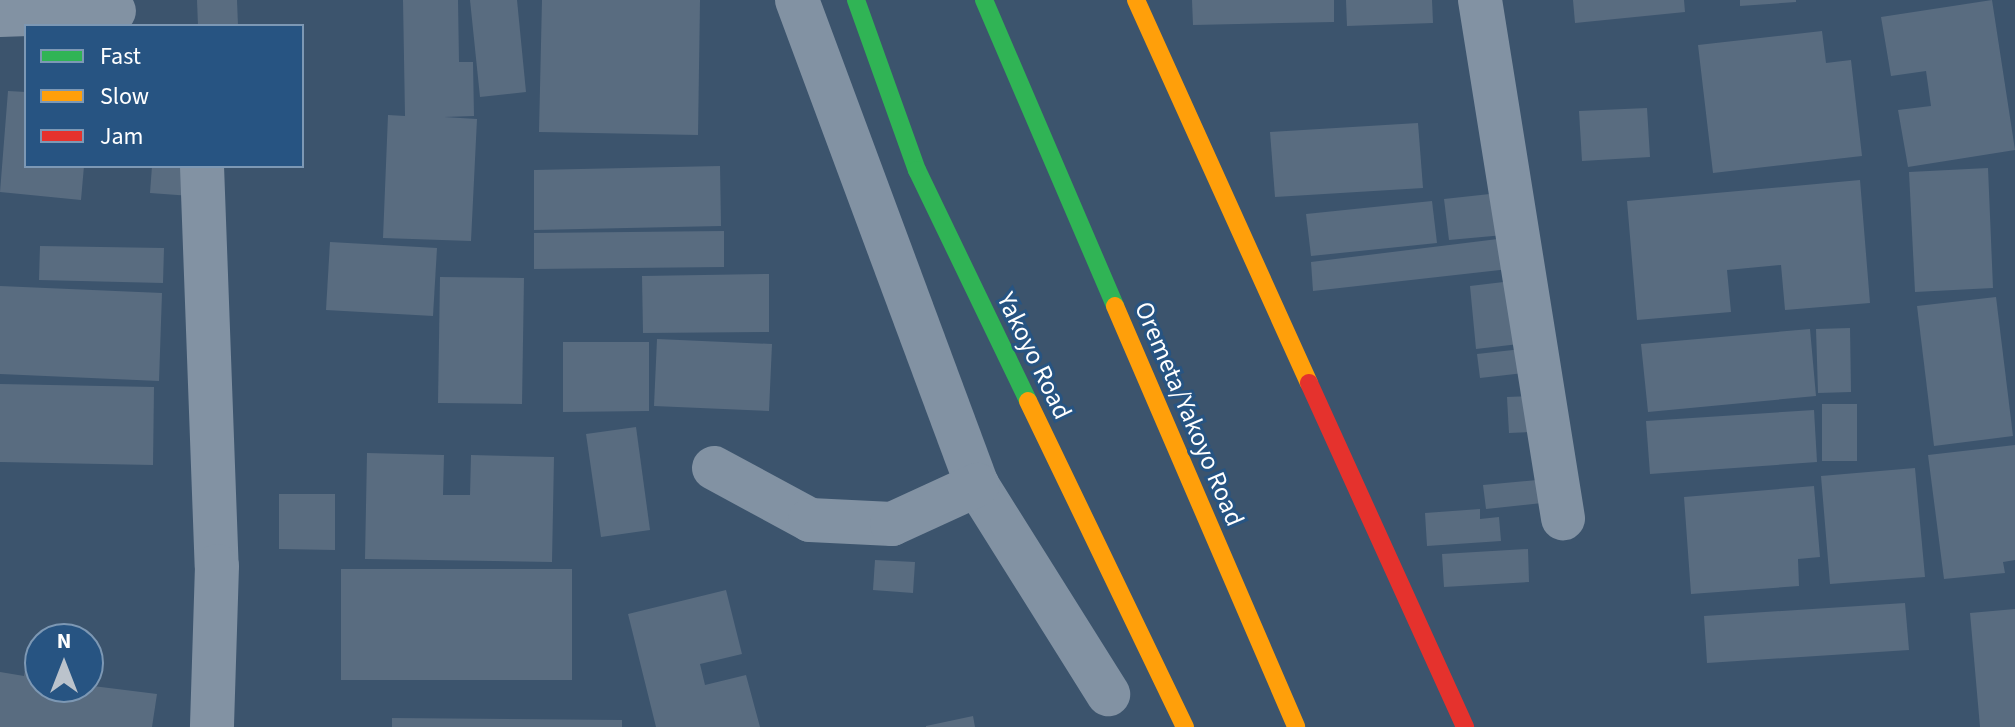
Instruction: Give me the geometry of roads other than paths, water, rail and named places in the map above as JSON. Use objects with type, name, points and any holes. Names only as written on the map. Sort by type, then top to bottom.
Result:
[{"type":"main road","name":"Yakoyo Road","points":[[856,0],[917,170],[1185,727]]},
{"type":"main road","name":"Oremeta/Yakoyo Road","points":[[984,0],[1296,727]]},
{"type":"main road","points":[[1136,0],[1465,727]]},
{"type":"street","points":[[797,0],[977,485],[1108,694]]},
{"type":"street","points":[[1480,0],[1563,518]]},
{"type":"street","points":[[0,15],[120,12]]},
{"type":"street","points":[[202,168],[217,566],[212,727]]},
{"type":"street","points":[[714,468],[810,520],[892,524],[977,485]]}]
